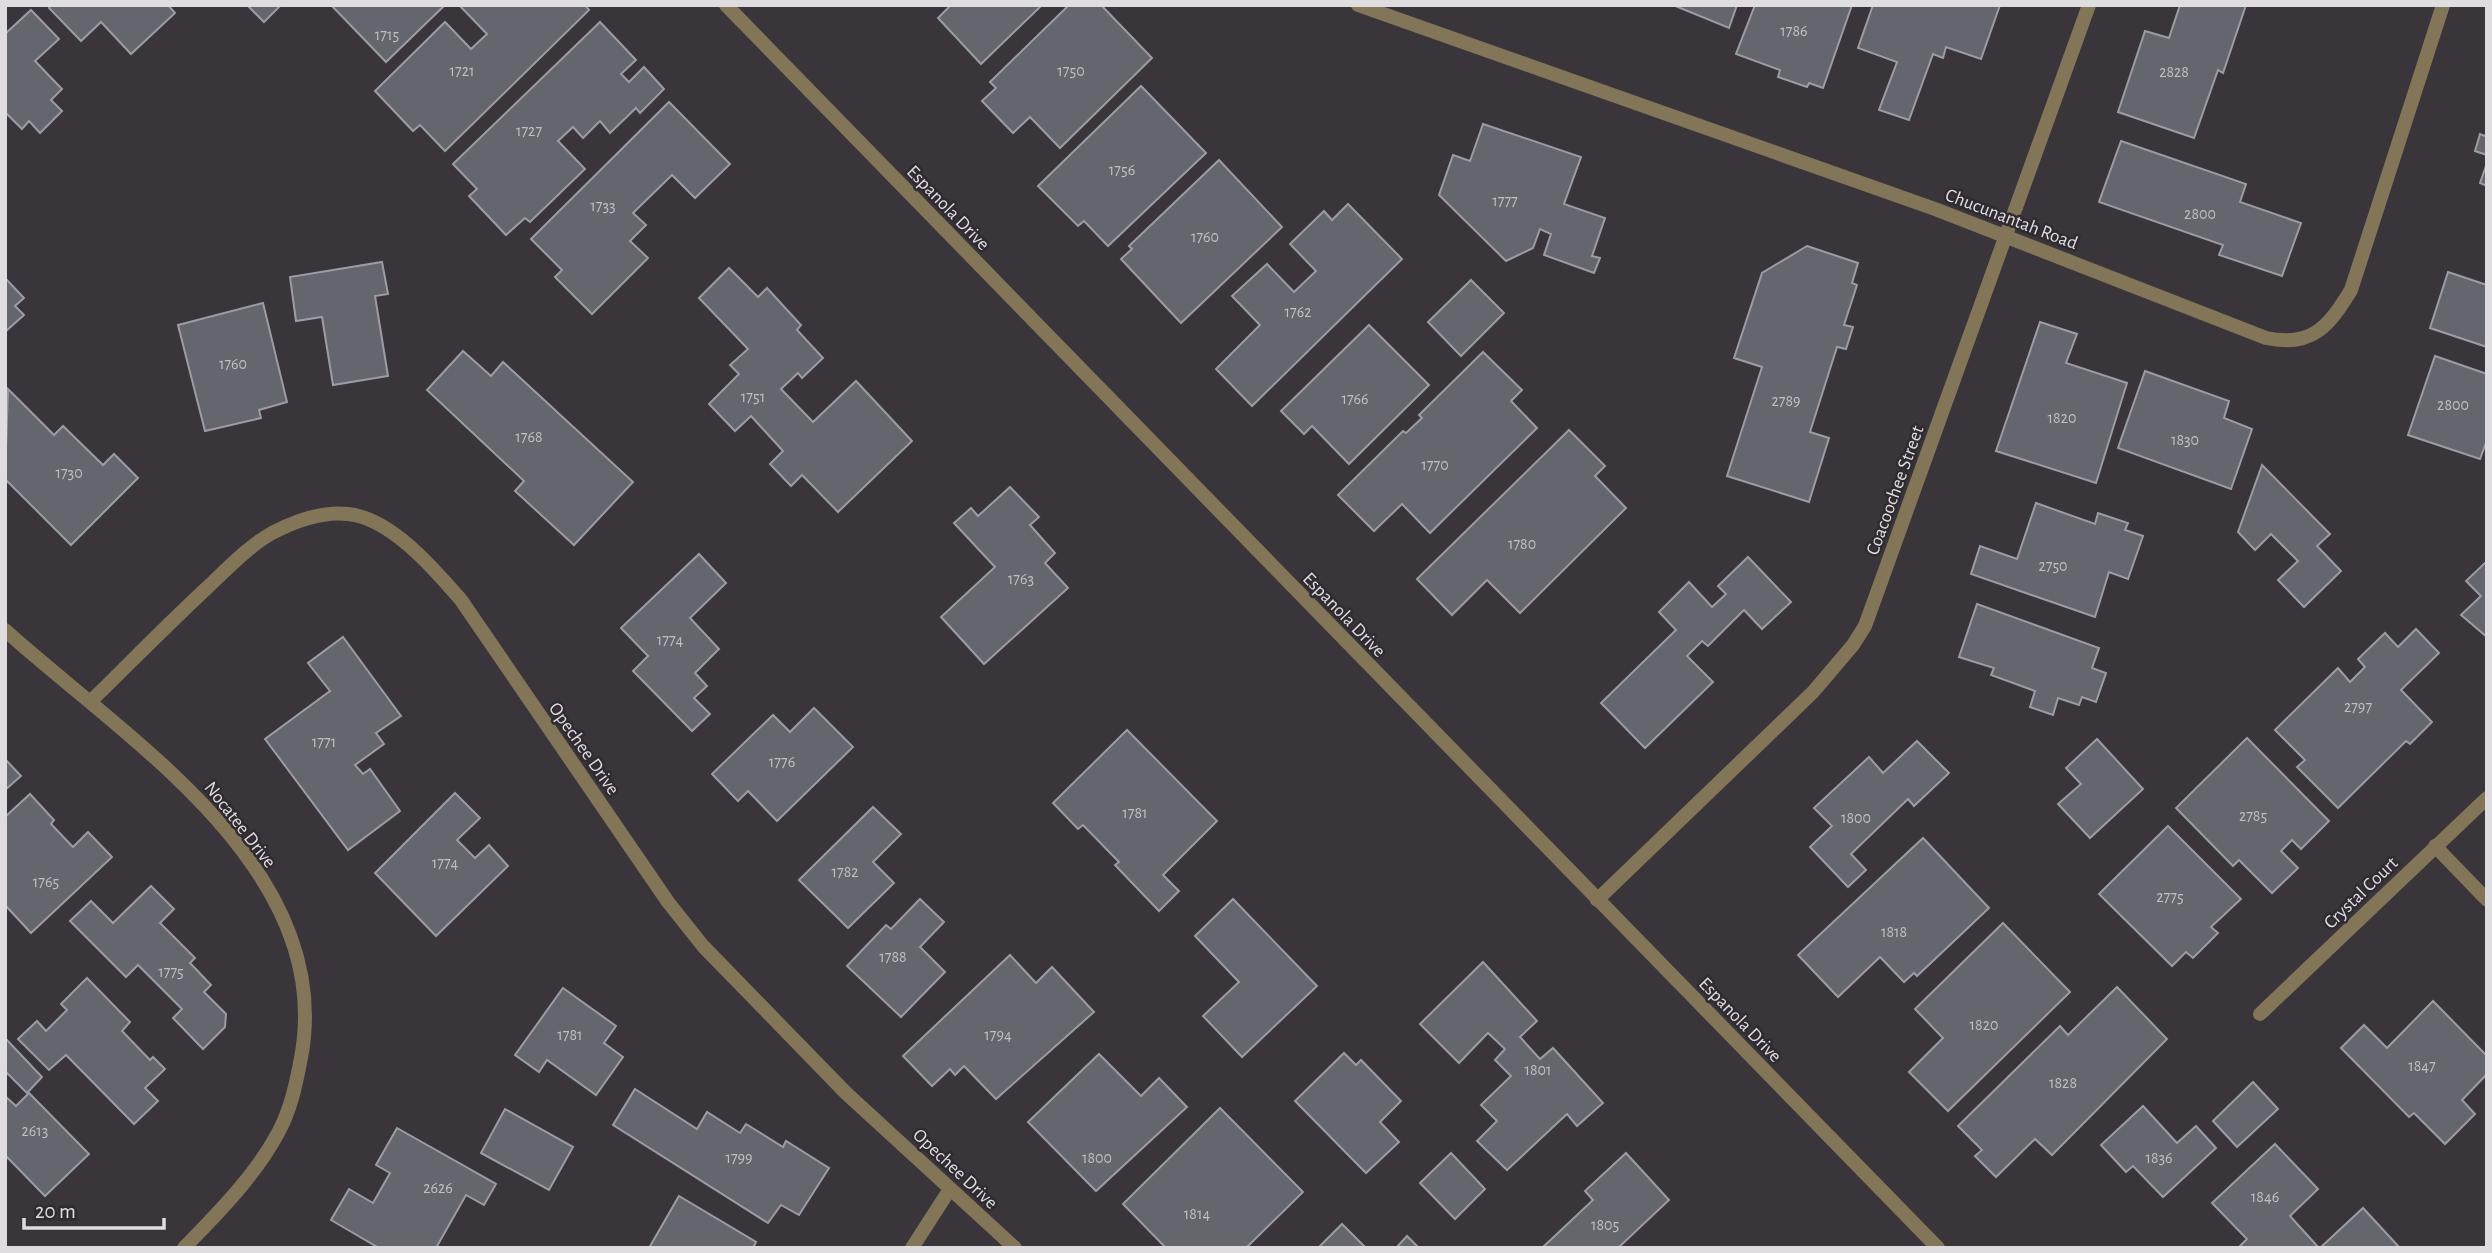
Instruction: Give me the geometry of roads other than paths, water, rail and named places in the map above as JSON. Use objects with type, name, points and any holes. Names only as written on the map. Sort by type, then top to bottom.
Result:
[{"type":"street","name":"Espanola Drive","points":[[726,5],[1938,1248]]},
{"type":"street","name":"Chucunantah Road","points":[[1358,5],[2007,237],[2266,338],[2285,342],[2313,335],[2328,323],[2351,290],[2443,5]]},
{"type":"street","name":"Coacoochee Street","points":[[1597,900],[1782,724],[1853,645],[1872,607],[2089,5]]},
{"type":"street","name":"Opechee Drive","points":[[91,701],[205,590],[270,534],[299,520],[328,514],[351,514],[374,522],[422,557],[461,600],[653,880],[703,946],[846,1093],[1014,1248]]},
{"type":"street","name":"Nocatee Drive","points":[[5,630],[180,780],[251,862],[279,912],[302,982],[304,1044],[290,1109],[278,1135],[257,1166],[184,1248]]},
{"type":"street","name":"Crystal Court","points":[[2260,1014],[2487,797]]},
{"type":"street","points":[[2435,846],[2487,900]]},
{"type":"street","points":[[912,1248],[950,1189]]}]
